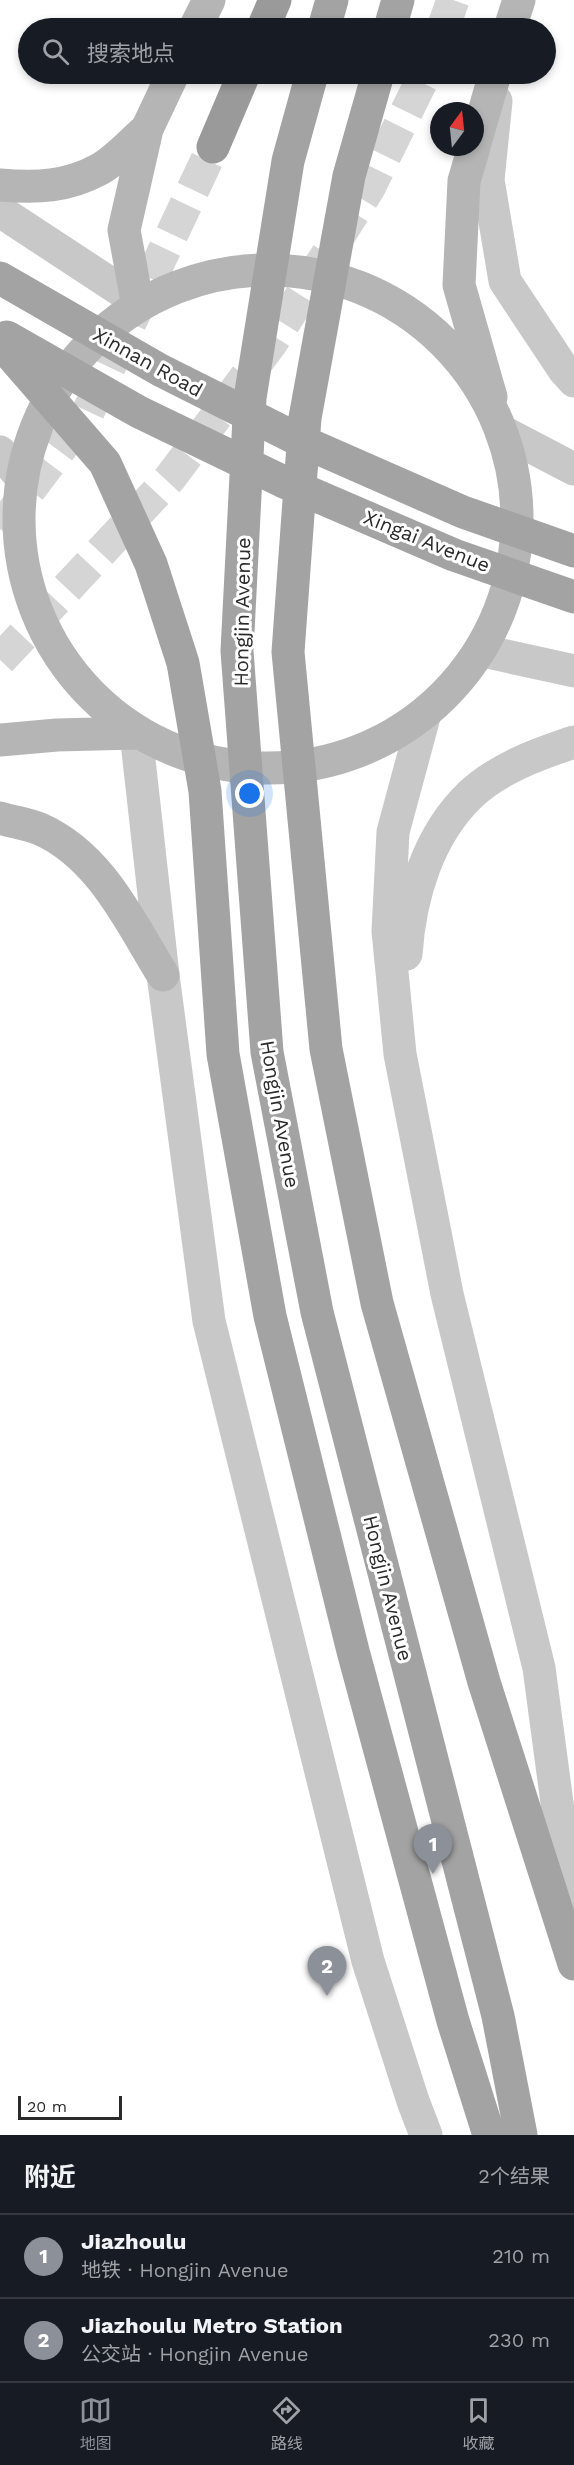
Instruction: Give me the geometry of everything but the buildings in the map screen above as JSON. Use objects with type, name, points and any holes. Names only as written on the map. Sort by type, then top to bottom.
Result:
[{"type":"highway","points":[[267,18],[274,0]]},
{"type":"highway","points":[[213,147],[240,84]]},
{"type":"main road","points":[[200,18],[209,0]]},
{"type":"main road","points":[[327,18],[332,0]]},
{"type":"main road","points":[[393,18],[398,0]]},
{"type":"main road","points":[[513,18],[519,0]]},
{"type":"main road","points":[[137,301],[124,230],[147,129],[168,84]]},
{"type":"main road","name":"Hongjin Avenue","points":[[309,84],[288,161],[250,398],[237,651],[267,1053],[317,1312],[498,2016],[521,2135]]},
{"type":"main road","points":[[375,84],[349,176],[305,418],[288,652],[326,1049],[377,1303],[484,1682],[574,1964]]},
{"type":"main road","points":[[484,114],[494,84]]},
{"type":"main road","points":[[0,185],[27,187],[66,184],[102,168],[147,129]]},
{"type":"main road","points":[[471,156],[464,182],[459,285],[501,431],[518,505],[512,580],[483,651],[456,687],[424,717],[354,758],[278,771],[216,764],[136,733],[78,680],[40,618],[20,550],[7,473],[40,408],[71,356],[137,301],[217,274],[291,270],[357,285],[401,305],[443,341],[501,431]]},
{"type":"main road","name":"Xinnan Road","points":[[0,278],[160,370],[299,440]]},
{"type":"main road","name":"Xingai Avenue","points":[[0,333],[139,412],[282,481],[454,555],[574,597]]},
{"type":"main road","points":[[0,342],[105,464],[150,564],[183,663],[205,791],[223,1054],[270,1316],[353,1651],[453,2021],[489,2135]]},
{"type":"main road","name":"Xingai Avenue","points":[[299,440],[464,512],[574,551]]},
{"type":"main road","points":[[0,741],[57,735],[136,733]]},
{"type":"main road","points":[[0,818],[40,829],[79,854],[101,877],[163,975]]},
{"type":"street","points":[[496,84],[488,180],[505,281],[564,370],[574,381]]},
{"type":"street","points":[[0,211],[137,301]]},
{"type":"street","points":[[501,431],[574,469]]},
{"type":"street","points":[[483,651],[574,671]]},
{"type":"street","points":[[424,717],[393,832],[388,931],[400,1054],[447,1294],[539,1668],[574,1930]]},
{"type":"street","points":[[136,733],[163,975],[209,1321],[368,1961],[412,2102],[426,2135]]},
{"type":"street","points":[[400,1054],[407,943],[414,896],[429,854],[448,823],[472,794],[506,770],[574,742]]},
{"type":"tunnel","points":[[447,18],[453,0]]},
{"type":"tunnel","points":[[0,660],[170,478],[272,342],[369,188],[420,84]]},
{"type":"tunnel","points":[[0,529],[88,412],[213,147]]},
{"type":"place","name":"Jiazhoulu","points":[[433,1874]]},
{"type":"place","name":"Jiazhoulu Metro Station","points":[[327,1996]]}]
